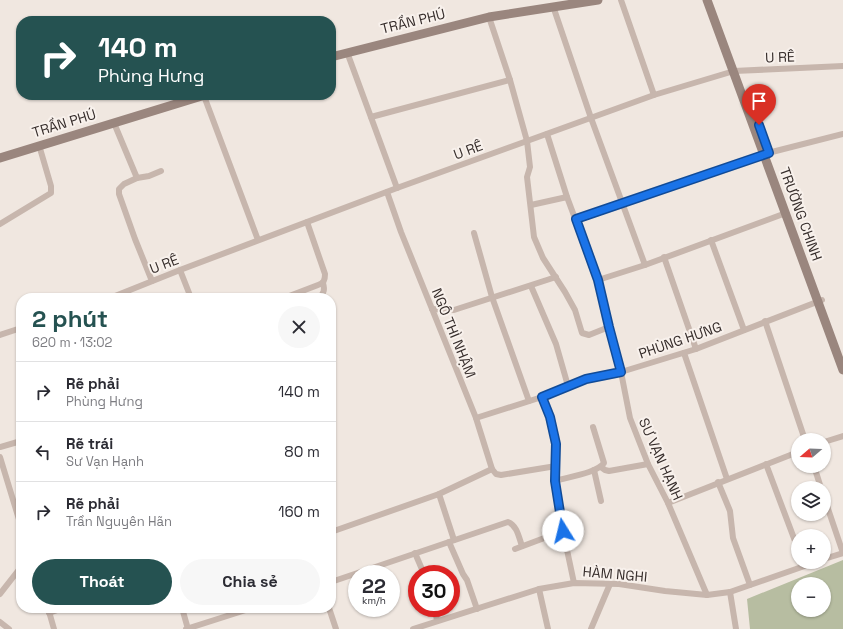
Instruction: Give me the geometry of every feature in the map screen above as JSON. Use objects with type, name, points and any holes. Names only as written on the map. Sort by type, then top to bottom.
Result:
[{"type":"street","name":"TRẦN PHÚ","points":[[336,55],[488,17],[598,0]]},
{"type":"street","points":[[621,0],[654,95]]},
{"type":"street","name":"TRƯỜNG CHINH","points":[[707,0],[767,153],[820,300],[843,370]]},
{"type":"street","name":"TRƯỜNG CHINH","points":[[713,0],[736,71]]},
{"type":"street","points":[[553,6],[591,118],[646,265]]},
{"type":"street","points":[[488,17],[510,80],[527,141],[530,167],[528,177],[534,237],[543,258],[575,310],[582,333],[588,335],[609,327]]},
{"type":"street","points":[[347,52],[397,188]]},
{"type":"street","name":"U RÊ","points":[[122,293],[397,188],[654,95],[736,71],[843,66]]},
{"type":"street","points":[[371,117],[510,80]]},
{"type":"street","name":"TRẦN PHÚ","points":[[0,158],[188,100]]},
{"type":"street","points":[[206,100],[258,240]]},
{"type":"street","points":[[114,123],[137,178]]},
{"type":"street","name":"SƯ VẠN HẠNH","points":[[547,134],[567,197],[598,280],[621,372],[630,418],[648,464],[668,502],[706,595]]},
{"type":"street","points":[[576,219],[767,153],[843,134]]},
{"type":"street","points":[[0,224],[52,193],[39,145]]},
{"type":"street","name":"TRƯỜNG CHINH","points":[[767,153],[786,213],[843,358]]},
{"type":"street","points":[[152,281],[135,239],[119,194],[119,189],[124,184],[137,178],[149,176],[161,171]]},
{"type":"street","name":"NGÔ THÌ NHẬM","points":[[387,192],[400,232],[476,418],[492,469]]},
{"type":"street","points":[[531,205],[567,197]]},
{"type":"street","points":[[598,280],[646,265],[664,257],[786,213]]},
{"type":"street","points":[[307,222],[325,274],[323,293]]},
{"type":"street","points":[[474,233],[492,297],[529,401]]},
{"type":"street","points":[[711,240],[744,330]]},
{"type":"street","points":[[664,257],[696,349]]},
{"type":"street","points":[[180,270],[189,293]]},
{"type":"street","points":[[432,309],[454,310],[556,277]]},
{"type":"street","points":[[297,293],[323,283]]},
{"type":"street","points":[[531,286],[556,344],[568,386]]},
{"type":"street","name":"PHÙNG HƯNG","points":[[542,397],[586,379],[621,372],[696,349],[820,300]]},
{"type":"street","points":[[765,321],[803,433]]},
{"type":"street","points":[[0,335],[16,330]]},
{"type":"street","points":[[684,353],[727,479]]},
{"type":"street","points":[[476,418],[542,397],[550,417],[556,444],[555,481],[563,531],[574,583]]},
{"type":"street","points":[[555,481],[594,470],[601,467],[604,463],[593,427]]},
{"type":"street","points":[[831,440],[843,436]]},
{"type":"street","points":[[0,447],[16,442]]},
{"type":"street","points":[[668,502],[791,455]]},
{"type":"street","points":[[0,458],[16,510]]},
{"type":"street","points":[[601,467],[609,471],[648,464]]},
{"type":"street","points":[[766,464],[791,530]]},
{"type":"street","points":[[336,530],[439,494],[492,469],[496,474],[501,475],[556,466]]},
{"type":"street","points":[[594,470],[601,501]]},
{"type":"street","points":[[718,482],[730,511],[734,543],[750,585]]},
{"type":"street","points":[[439,494],[452,541],[477,609]]},
{"type":"street","points":[[831,518],[843,553],[831,557]]},
{"type":"street","points":[[336,580],[503,523],[510,523],[514,526],[522,546]]},
{"type":"street","points":[[515,549],[563,531]]},
{"type":"street","points":[[415,553],[420,565]]},
{"type":"street","name":"HÀM NGHI","points":[[413,629],[539,589],[574,583],[635,586],[664,591],[706,595],[730,592],[791,569]]},
{"type":"street","points":[[0,594],[16,573]]},
{"type":"street","points":[[591,629],[610,584]]},
{"type":"street","points":[[539,589],[548,629]]},
{"type":"street","points":[[730,592],[736,629]]},
{"type":"street","points":[[50,613],[54,629]]},
{"type":"street","points":[[183,613],[187,629],[236,613]]},
{"type":"street","points":[[331,613],[336,629]]},
{"type":"street","points":[[436,617],[437,621]]},
{"type":"street","points":[[0,622],[9,629]]},
{"type":"green space","points":[[843,560],[843,629],[750,629],[747,599],[791,581],[791,617],[831,617],[831,577],[801,577],[821,569],[831,569],[831,565]]},
{"type":"route","points":[[563,531],[555,481],[556,444],[550,417],[542,397],[586,379],[621,372],[598,280],[576,219],[769,153],[759,125]]}]
